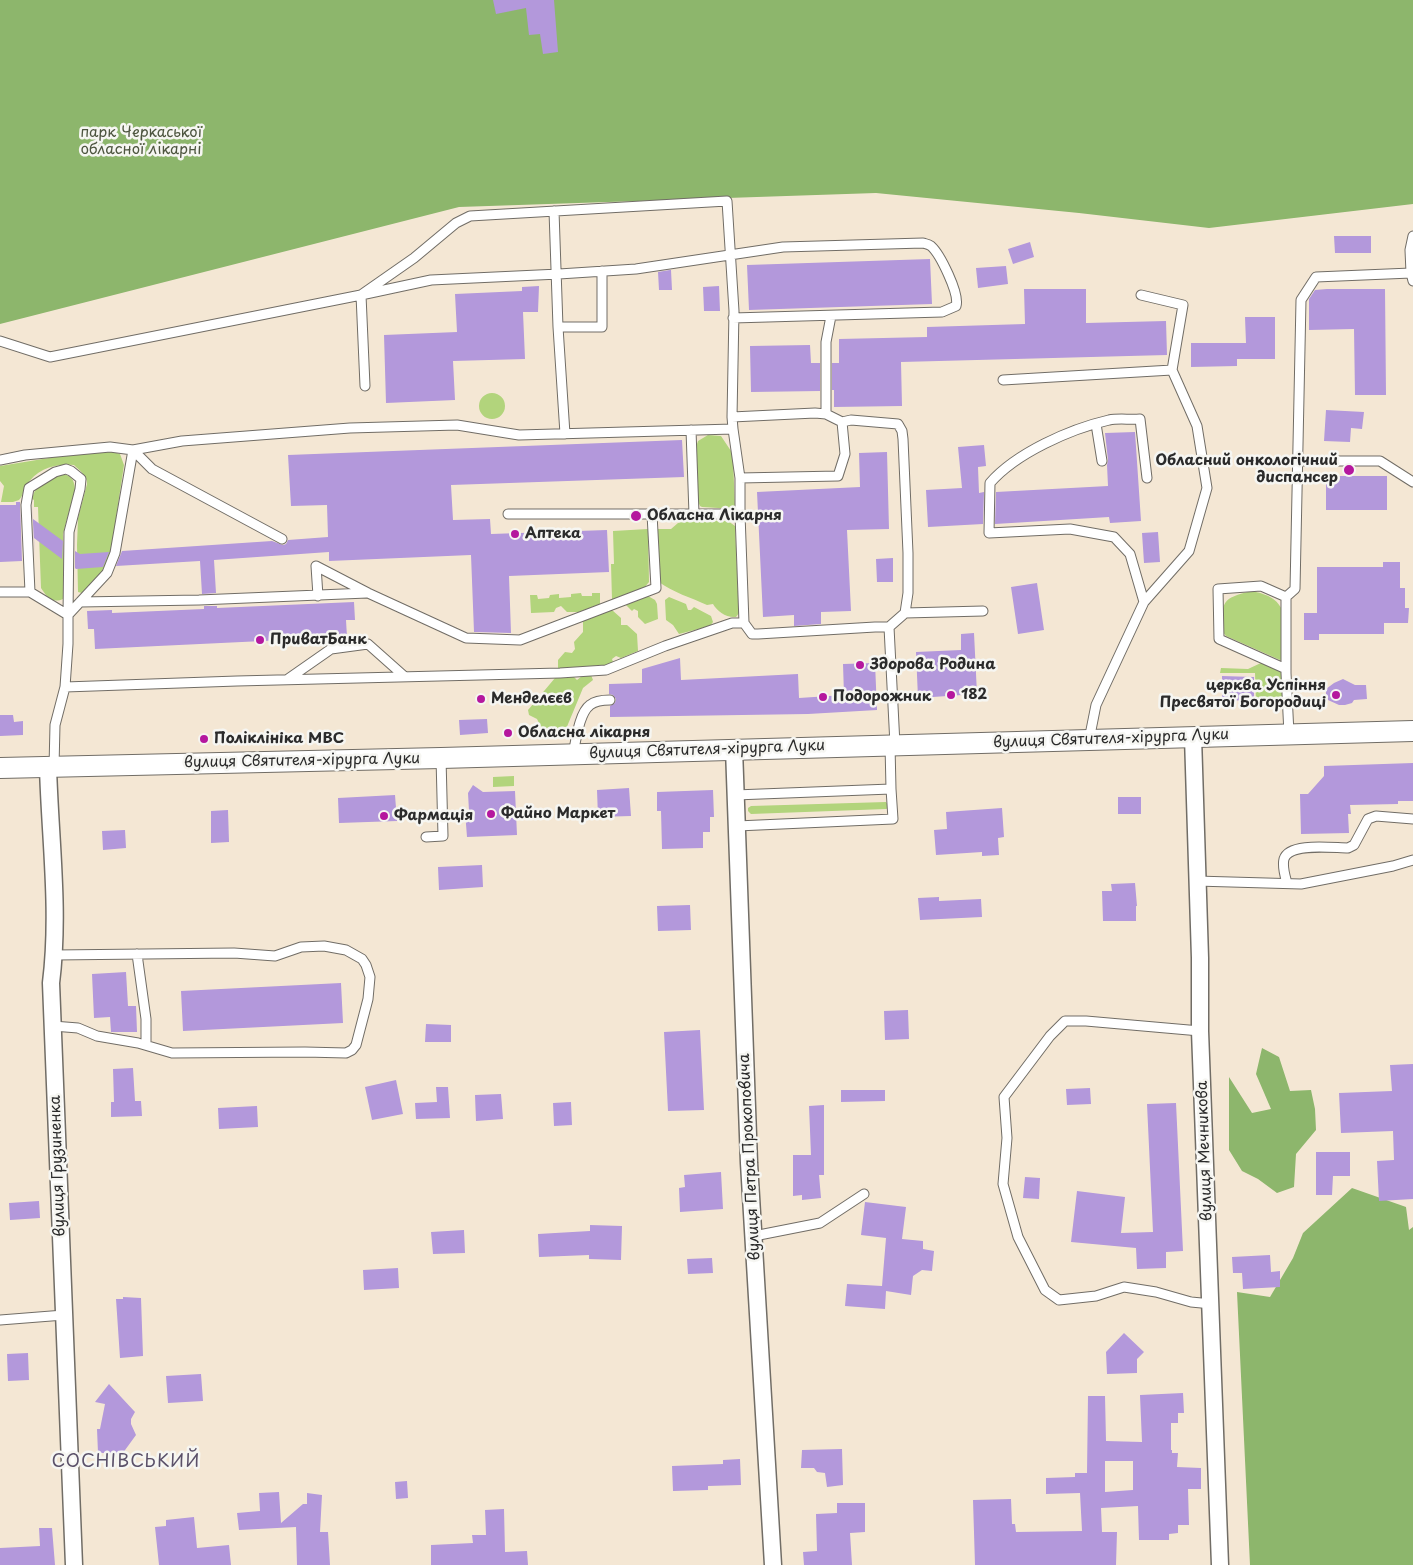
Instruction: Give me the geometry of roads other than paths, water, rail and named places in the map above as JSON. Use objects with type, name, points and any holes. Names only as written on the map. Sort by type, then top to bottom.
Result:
[{"type":"street","name":"вулиця Святителя-хірурга Луки","points":[[0,768],[441,758],[1413,730]]},
{"type":"street","name":"вулиця Мечникова","points":[[1193,737],[1196,880],[1200,958],[1200,1031],[1212,1304],[1220,1565]]},
{"type":"street","name":"вулиця Петра Прокоповича","points":[[734,749],[754,1236],[773,1565]]},
{"type":"street","name":"вулиця Грузиненка","points":[[51,767],[55,918],[55,956],[51,983],[74,1565]]},
{"type":"lane","points":[[361,295],[414,258],[456,224],[470,216],[727,201],[734,318],[732,417],[740,478],[744,623],[752,634],[758,634],[875,626],[889,627],[905,613],[983,611]]},
{"type":"lane","points":[[554,211],[564,434]]},
{"type":"lane","points":[[1289,734],[1286,669],[1286,597],[1295,589],[1301,300],[1316,277],[1412,277],[1410,250],[1413,236]]},
{"type":"lane","points":[[0,341],[50,357],[431,280],[636,269],[782,247],[923,243],[930,245],[952,282],[957,297],[956,306],[946,312],[734,318]]},
{"type":"lane","points":[[558,327],[602,327],[602,271]]},
{"type":"lane","points":[[361,295],[365,386]]},
{"type":"lane","points":[[1089,740],[1096,706],[1144,602],[1190,551],[1207,488],[1197,426],[1172,370],[1183,305],[1141,295]]},
{"type":"lane","points":[[826,414],[826,342],[830,316]]},
{"type":"lane","points":[[1003,380],[1172,370]]},
{"type":"lane","points":[[732,417],[815,413],[826,414],[842,422],[851,420],[898,424],[902,431],[908,554],[908,593],[905,613]]},
{"type":"lane","points":[[1144,602],[1130,554],[1114,537],[1070,529],[989,533],[990,483],[1000,471],[1035,448],[1110,420],[1140,420],[1147,478]]},
{"type":"lane","points":[[740,478],[838,476],[845,454],[842,422]]},
{"type":"lane","points":[[1096,424],[1102,461]]},
{"type":"lane","points":[[0,460],[110,448],[133,450],[182,441],[350,428],[457,425],[519,435],[733,429]]},
{"type":"lane","points":[[691,430],[694,514]]},
{"type":"lane","points":[[133,450],[152,469],[282,539]]},
{"type":"lane","points":[[68,615],[107,573],[115,553],[133,450]]},
{"type":"lane","points":[[1298,461],[1380,460],[1413,482]]},
{"type":"lane","points":[[30,592],[26,505],[29,488],[55,472],[71,470],[80,480],[80,489],[69,532],[68,644],[65,687],[56,725],[51,767]]},
{"type":"lane","points":[[508,514],[740,514]]},
{"type":"lane","points":[[318,596],[316,566],[368,593],[466,638],[520,640],[656,588],[652,514]]},
{"type":"lane","points":[[1286,597],[1262,586],[1218,589],[1219,639],[1286,669]]},
{"type":"lane","points":[[0,592],[30,592],[68,615]]},
{"type":"lane","points":[[80,602],[199,600],[368,593]]},
{"type":"lane","points":[[65,687],[288,679],[560,673],[606,670],[666,646],[732,623],[744,623]]},
{"type":"lane","points":[[737,826],[893,819],[889,627]]},
{"type":"lane","points":[[288,679],[331,648],[368,644],[404,676]]},
{"type":"lane","points":[[573,754],[579,725],[587,708],[591,704],[610,700]]},
{"type":"lane","points":[[426,837],[443,836],[441,758]]},
{"type":"lane","points":[[736,795],[891,790]]},
{"type":"lane","points":[[1287,883],[1284,858],[1288,852],[1300,848],[1348,848],[1354,845],[1368,819],[1376,816],[1413,819]]},
{"type":"lane","points":[[1196,880],[1301,884],[1393,866],[1413,860]]},
{"type":"lane","points":[[53,1026],[78,1028],[97,1036],[172,1052],[346,1053],[352,1050],[356,1044],[368,999],[370,977],[366,965],[356,955],[346,950],[324,946],[301,948],[275,956],[234,953],[55,956]]},
{"type":"lane","points":[[137,954],[146,1019],[146,1045]]},
{"type":"lane","points":[[1200,1031],[1086,1021],[1065,1021],[1050,1036],[1004,1096],[1008,1138],[1003,1184],[1018,1238],[1045,1290],[1059,1300],[1096,1296],[1124,1287],[1156,1292],[1191,1302],[1212,1304]]},
{"type":"lane","points":[[754,1236],[820,1223],[864,1194]]},
{"type":"lane","points":[[0,1320],[64,1315]]},
{"type":"place","name":"Обласний онкологічний диспансер","points":[[1349,470]]},
{"type":"place","name":"Обласна Лікарня","points":[[636,516]]},
{"type":"place","name":"Аптека","points":[[515,534]]},
{"type":"place","name":"ПриватБанк","points":[[260,640]]},
{"type":"place","name":"Здорова Родина","points":[[860,665]]},
{"type":"place","name":"182","points":[[951,695]]},
{"type":"place","name":"церква Успіння Пресвятої Богородиці","points":[[1336,695]]},
{"type":"place","name":"Подорожник","points":[[823,697]]},
{"type":"place","name":"Менделєєв","points":[[481,699]]},
{"type":"place","name":"Обласна лікарня","points":[[508,733]]},
{"type":"place","name":"Поліклініка МВС","points":[[204,739]]},
{"type":"place","name":"Файно Маркет","points":[[491,814]]},
{"type":"place","name":"Фармація","points":[[384,816]]},
{"type":"district","name":"СОСНІВСЬКИЙ","points":[[126,1462]]},
{"type":"park label","name":"парк Черкаської обласної лікарні","points":[[141,142]]}]
